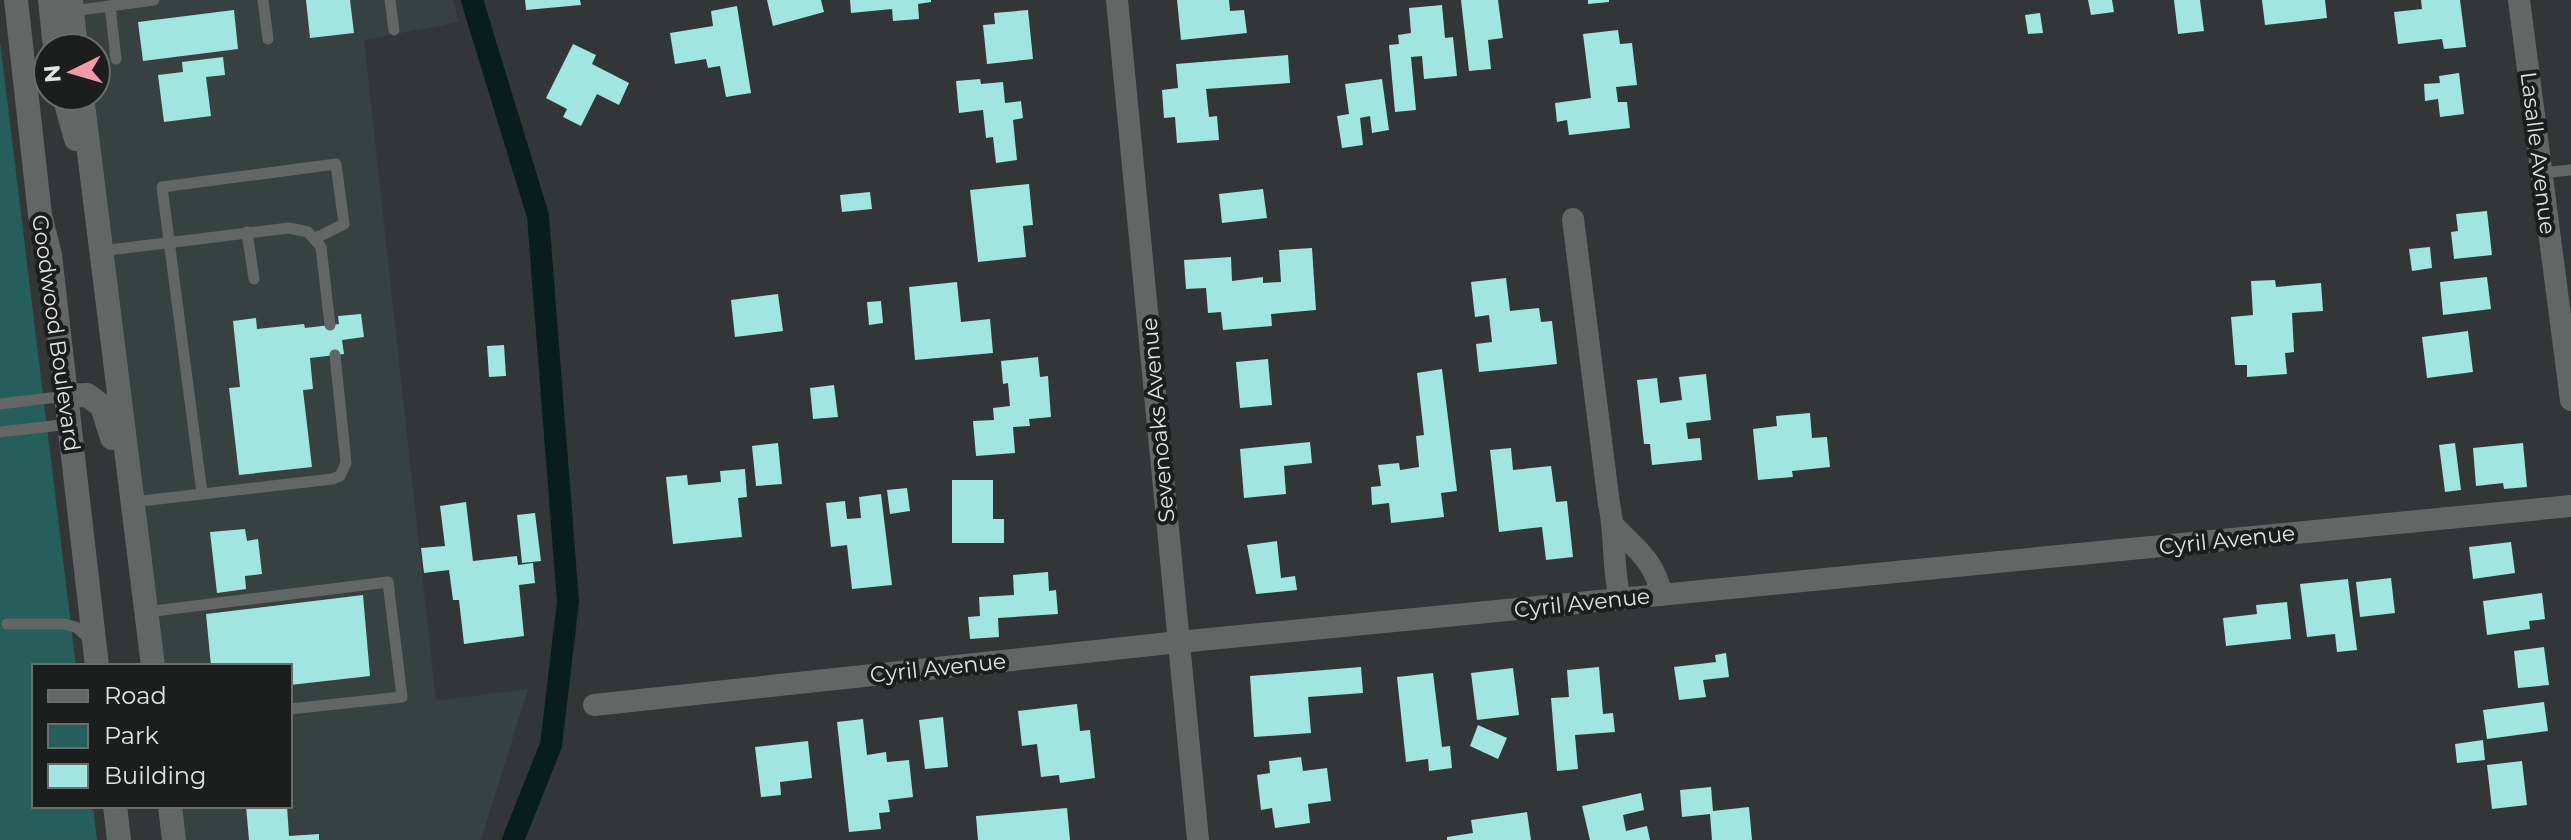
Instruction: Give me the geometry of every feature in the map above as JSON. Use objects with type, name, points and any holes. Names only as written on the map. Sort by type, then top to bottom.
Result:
[{"type":"main road","name":"Goodwood Boulevard","points":[[16,0],[40,215],[50,255],[96,654]]},
{"type":"main road","points":[[50,0],[53,32]]},
{"type":"main road","points":[[71,6],[74,32]]},
{"type":"main road","points":[[68,112],[75,137],[91,170]]},
{"type":"main road","points":[[84,112],[153,664]]},
{"type":"main road","points":[[67,396],[87,395],[102,406],[132,502]]},
{"type":"main road","points":[[115,808],[119,840]]},
{"type":"main road","points":[[170,808],[174,840]]},
{"type":"street","name":"Sevenoaks Avenue","points":[[1117,0],[1198,840]]},
{"type":"street","name":"Lasalle Avenue","points":[[2519,0],[2571,400]]},
{"type":"street","points":[[1573,219],[1614,526],[1613,558],[1620,599]]},
{"type":"street","name":"Cyril Avenue","points":[[594,705],[1179,642],[2571,506]]},
{"type":"street","points":[[1614,526],[1650,562],[1662,595]]},
{"type":"lane","points":[[71,6],[110,6],[154,0]]},
{"type":"lane","points":[[263,0],[268,39]]},
{"type":"lane","points":[[390,0],[394,30]]},
{"type":"lane","points":[[110,6],[116,59]]},
{"type":"lane","points":[[207,492],[162,187],[336,164],[344,224],[314,239]]},
{"type":"lane","points":[[2540,174],[2571,170]]},
{"type":"lane","points":[[101,251],[289,228],[308,232],[321,247],[330,325]]},
{"type":"lane","points":[[250,232],[254,279]]},
{"type":"lane","points":[[132,502],[340,476],[346,463],[335,355]]},
{"type":"lane","points":[[0,404],[67,396]]},
{"type":"lane","points":[[0,432],[70,424]]},
{"type":"lane","points":[[146,612],[388,582],[402,697],[292,709]]},
{"type":"lane","points":[[7,624],[64,624],[76,627],[96,654]]},
{"type":"shaded area","points":[[80,0],[453,0],[459,22],[364,40],[436,701],[528,689],[481,840],[182,840],[178,808],[292,808],[292,664],[161,664],[94,112],[112,112],[112,32],[84,32]]},
{"type":"green space","points":[[0,41],[76,664],[32,664],[32,808],[93,808],[97,840],[0,840]]},
{"type":"building","points":[[306,0],[350,0],[354,33],[310,38]]},
{"type":"building","points":[[525,0],[580,0],[581,5],[526,10]]},
{"type":"building","points":[[767,0],[821,0],[824,12],[773,26]]},
{"type":"building","points":[[850,0],[931,2],[918,4],[919,19],[893,21],[892,9],[851,13]]},
{"type":"building","points":[[1177,0],[1229,0],[1230,11],[1244,10],[1247,33],[1181,40]]},
{"type":"building","points":[[1461,0],[1498,0],[1503,38],[1488,40],[1491,69],[1469,71]]},
{"type":"building","points":[[1588,0],[1609,0],[1609,2],[1588,4]]},
{"type":"building","points":[[2088,0],[2112,0],[2114,12],[2091,15]]},
{"type":"building","points":[[2174,0],[2200,0],[2204,31],[2178,34]]},
{"type":"building","points":[[2262,0],[2325,0],[2327,18],[2265,25]]},
{"type":"building","points":[[2421,0],[2460,0],[2466,47],[2444,49],[2442,39],[2398,44],[2394,12],[2422,9]]},
{"type":"building","points":[[1442,5],[1445,38],[1453,37],[1457,76],[1424,79],[1422,56],[1411,57],[1416,110],[1395,112],[1389,45],[1399,44],[1398,35],[1411,33],[1409,8]]},
{"type":"building","points":[[737,6],[751,93],[726,97],[720,66],[708,68],[706,59],[675,64],[670,33],[713,26],[711,11]]},
{"type":"building","points":[[234,10],[238,49],[143,61],[138,22]]},
{"type":"building","points":[[1028,10],[1033,59],[987,64],[983,25],[995,24],[994,13]]},
{"type":"building","points":[[2040,13],[2043,33],[2028,34],[2025,15]]},
{"type":"building","points":[[1618,30],[1620,44],[1632,43],[1637,85],[1616,87],[1618,102],[1627,102],[1630,128],[1569,135],[1567,120],[1557,122],[1555,103],[1591,98],[1583,34]]},
{"type":"building","points":[[573,44],[596,55],[592,64],[629,83],[619,105],[597,94],[581,126],[563,117],[567,109],[546,98]]},
{"type":"building","points":[[1288,55],[1290,83],[1206,89],[1209,117],[1217,116],[1219,140],[1177,143],[1175,117],[1164,118],[1162,90],[1178,88],[1176,64]]},
{"type":"building","points":[[223,57],[225,75],[206,77],[211,116],[164,122],[158,75],[183,72],[182,62]]},
{"type":"building","points":[[2459,73],[2464,114],[2440,117],[2438,99],[2425,101],[2424,84],[2440,83],[2439,76]]},
{"type":"building","points":[[980,79],[981,84],[1003,82],[1005,103],[1021,101],[1023,118],[1013,120],[1017,160],[996,163],[993,137],[986,138],[983,110],[959,113],[956,81]]},
{"type":"building","points":[[1382,79],[1389,130],[1372,133],[1370,116],[1360,118],[1363,145],[1342,148],[1337,116],[1349,114],[1345,84]]},
{"type":"building","points":[[1029,184],[1033,225],[1023,226],[1026,257],[978,262],[970,190]]},
{"type":"building","points":[[1263,189],[1267,218],[1222,223],[1219,194]]},
{"type":"building","points":[[870,192],[872,209],[842,212],[840,195]]},
{"type":"building","points":[[2487,211],[2492,255],[2454,259],[2451,232],[2458,231],[2456,214]]},
{"type":"building","points":[[2430,247],[2432,268],[2412,271],[2409,249]]},
{"type":"building","points":[[1312,248],[1316,310],[1271,314],[1272,326],[1223,330],[1221,312],[1208,313],[1206,288],[1186,289],[1184,260],[1231,257],[1232,281],[1263,277],[1263,283],[1281,282],[1279,250]]},
{"type":"building","points":[[2487,277],[2491,309],[2443,315],[2440,282]]},
{"type":"building","points":[[1506,278],[1510,311],[1539,308],[1541,322],[1552,321],[1557,364],[1479,372],[1476,344],[1492,342],[1489,315],[1475,317],[1471,282]]},
{"type":"building","points":[[2275,280],[2276,287],[2321,283],[2323,311],[2292,313],[2294,352],[2285,353],[2287,374],[2247,377],[2247,365],[2235,365],[2231,317],[2253,315],[2251,281]]},
{"type":"building","points":[[957,282],[961,322],[990,319],[993,353],[915,360],[909,287]]},
{"type":"building","points":[[778,294],[783,331],[735,337],[731,300]]},
{"type":"building","points":[[881,301],[883,323],[869,325],[867,302]]},
{"type":"building","points":[[361,314],[364,337],[342,340],[344,354],[310,358],[313,389],[303,390],[312,467],[239,475],[229,388],[240,387],[233,321],[256,318],[257,329],[304,324],[305,328],[339,324],[338,316]]},
{"type":"building","points":[[2468,331],[2473,372],[2427,378],[2422,337]]},
{"type":"building","points":[[504,345],[506,376],[489,377],[487,346]]},
{"type":"building","points":[[1038,357],[1040,377],[1048,376],[1051,417],[1029,419],[1030,426],[1013,427],[1015,453],[976,456],[973,421],[994,420],[993,408],[1010,406],[1008,383],[1003,384],[1001,361]]},
{"type":"building","points":[[1268,359],[1272,405],[1240,408],[1236,362]]},
{"type":"building","points":[[1442,369],[1457,491],[1441,493],[1444,517],[1391,523],[1389,503],[1372,505],[1371,487],[1381,486],[1378,465],[1399,463],[1400,470],[1419,467],[1416,436],[1424,435],[1417,373]]},
{"type":"building","points":[[1706,374],[1711,420],[1686,423],[1688,439],[1700,438],[1702,460],[1652,465],[1650,444],[1644,444],[1637,380],[1657,378],[1660,403],[1682,400],[1679,377]]},
{"type":"building","points":[[834,385],[838,417],[813,419],[810,388]]},
{"type":"building","points":[[1810,413],[1812,438],[1827,437],[1830,467],[1792,471],[1793,477],[1758,480],[1753,429],[1777,426],[1776,416]]},
{"type":"building","points":[[1310,442],[1312,463],[1284,466],[1286,494],[1244,498],[1240,449]]},
{"type":"building","points":[[778,443],[782,484],[756,486],[752,446]]},
{"type":"building","points":[[2455,443],[2461,490],[2445,492],[2439,445]]},
{"type":"building","points":[[2523,443],[2527,487],[2504,489],[2503,483],[2476,486],[2473,448]]},
{"type":"building","points":[[1511,448],[1513,470],[1551,466],[1556,502],[1567,501],[1573,557],[1546,560],[1542,527],[1499,532],[1490,450]]},
{"type":"building","points":[[745,469],[747,497],[738,498],[742,537],[673,544],[666,477],[687,475],[688,485],[721,482],[720,471]]},
{"type":"building","points":[[952,480],[993,480],[993,519],[1004,519],[1004,543],[952,543]]},
{"type":"building","points":[[907,488],[910,511],[890,514],[887,490]]},
{"type":"building","points":[[881,494],[892,585],[852,589],[847,545],[831,547],[826,503],[845,501],[847,519],[861,518],[859,497]]},
{"type":"building","points":[[466,502],[473,561],[517,556],[518,565],[533,563],[535,583],[519,585],[524,636],[464,644],[459,600],[453,600],[449,570],[424,573],[421,548],[445,546],[440,506]]},
{"type":"building","points":[[535,513],[541,561],[522,563],[517,515]]},
{"type":"building","points":[[245,529],[247,541],[258,539],[262,574],[245,576],[246,589],[217,593],[210,532]]},
{"type":"building","points":[[1277,541],[1281,578],[1295,576],[1297,590],[1256,594],[1247,545]]},
{"type":"building","points":[[2511,542],[2515,573],[2473,579],[2469,547]]},
{"type":"building","points":[[1048,572],[1049,591],[1056,590],[1058,614],[998,618],[999,637],[970,639],[968,617],[980,616],[979,597],[1014,595],[1013,575]]},
{"type":"building","points":[[2391,578],[2395,613],[2360,617],[2356,582]]},
{"type":"building","points":[[2348,579],[2357,650],[2337,652],[2335,634],[2307,637],[2300,584]]},
{"type":"building","points":[[2542,593],[2545,619],[2529,621],[2530,629],[2487,635],[2483,601]]},
{"type":"building","points":[[363,595],[370,676],[292,685],[292,664],[211,664],[206,614]]},
{"type":"building","points":[[2287,602],[2291,639],[2226,646],[2223,618],[2257,614],[2256,605]]},
{"type":"building","points":[[2544,647],[2549,685],[2518,688],[2514,651]]},
{"type":"building","points":[[1726,653],[1729,677],[1703,680],[1706,697],[1679,700],[1674,667],[1716,662],[1715,655]]},
{"type":"building","points":[[1361,667],[1363,693],[1308,697],[1311,733],[1254,737],[1250,676]]},
{"type":"building","points":[[1599,667],[1603,714],[1613,713],[1615,732],[1575,735],[1578,769],[1557,771],[1551,698],[1569,697],[1567,670]]},
{"type":"building","points":[[1513,668],[1519,715],[1477,720],[1471,673]]},
{"type":"building","points":[[1433,673],[1442,747],[1450,746],[1452,768],[1429,771],[1428,759],[1406,762],[1397,677]]},
{"type":"building","points":[[2544,702],[2548,731],[2487,739],[2483,710]]},
{"type":"building","points":[[1077,704],[1080,731],[1090,730],[1095,778],[1060,783],[1059,775],[1041,777],[1037,744],[1022,746],[1018,711]]},
{"type":"building","points":[[943,717],[948,767],[925,769],[919,720]]},
{"type":"building","points":[[863,719],[867,755],[886,752],[887,762],[909,760],[913,797],[888,800],[890,812],[879,813],[881,829],[849,832],[837,722]]},
{"type":"building","points":[[1478,725],[1507,738],[1498,759],[1470,746]]},
{"type":"building","points":[[2483,740],[2485,760],[2457,763],[2455,744]]},
{"type":"building","points":[[808,741],[812,778],[780,782],[781,795],[761,797],[755,747]]},
{"type":"building","points":[[1301,757],[1303,771],[1327,768],[1331,801],[1308,804],[1310,823],[1275,828],[1272,808],[1261,810],[1257,775],[1270,773],[1269,761]]},
{"type":"building","points":[[2522,761],[2527,805],[2492,809],[2487,765]]},
{"type":"building","points":[[1711,787],[1713,811],[1749,807],[1752,840],[1712,840],[1710,814],[1682,817],[1680,790]]},
{"type":"building","points":[[1641,793],[1644,810],[1623,815],[1626,831],[1647,826],[1650,840],[1590,840],[1582,806]]},
{"type":"building","points":[[246,808],[287,808],[289,836],[319,834],[319,840],[249,840]]},
{"type":"building","points":[[1067,808],[1070,840],[978,840],[976,816]]},
{"type":"building","points":[[1527,812],[1531,840],[1447,840],[1447,837],[1473,833],[1471,820]]},
{"type":"waterway","points":[[472,0],[538,216],[568,602],[551,745],[513,840]]}]
